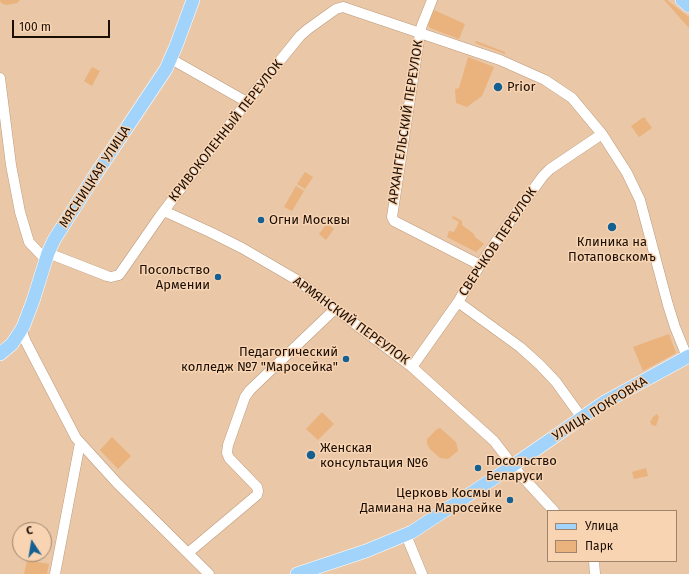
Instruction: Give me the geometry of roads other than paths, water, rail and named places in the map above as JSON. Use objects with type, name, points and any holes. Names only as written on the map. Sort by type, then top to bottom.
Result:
[{"type":"main road","name":"МЯСНИЦКАЯ УЛИЦА","points":[[0,354],[12,344],[23,327],[47,256],[54,240],[155,86],[171,59],[193,0]]},
{"type":"main road","points":[[682,0],[689,6]]},
{"type":"main road","name":"УЛИЦА ПОКРОВКА","points":[[297,574],[355,555],[406,535],[612,398],[688,357]]},
{"type":"street","name":"АРХАНГЕЛЬСКИЙ ПЕРЕУЛОК","points":[[432,0],[420,33],[392,217],[394,221],[480,265]]},
{"type":"street","name":"КРИВОКОЛЕННЫЙ ПЕРЕУЛОК","points":[[47,256],[107,276],[115,277],[119,275],[164,211],[247,102],[300,36],[339,7],[347,8],[420,33]]},
{"type":"street","points":[[420,33],[500,60],[545,80],[572,98],[602,134],[627,173],[642,204],[668,305],[688,357]]},
{"type":"street","points":[[171,59],[247,102]]},
{"type":"street","points":[[0,78],[11,165],[20,210],[29,242],[47,256]]},
{"type":"street","name":"СВЕРЧКОВ ПЕРЕУЛОК","points":[[412,367],[458,302],[480,265],[527,197],[548,170],[602,134]]},
{"type":"street","name":"АРМЯНСКИЙ ПЕРЕУЛОК","points":[[164,211],[242,248],[297,280],[412,367],[488,435],[553,510]]},
{"type":"street","points":[[458,302],[520,347],[540,365],[556,382],[582,418]]},
{"type":"street","points":[[188,553],[256,495],[258,491],[257,486],[229,458],[227,453],[228,445],[245,397],[250,390],[335,309]]},
{"type":"street","points":[[23,327],[28,347],[74,435],[80,443],[209,574]]},
{"type":"street","points":[[55,574],[80,443]]},
{"type":"street","points":[[406,535],[422,574]]},
{"type":"street","points":[[594,562],[595,574]]},
{"type":"place","name":"Prior","points":[[498,87]]},
{"type":"place","name":"Огни Москвы","points":[[261,220]]},
{"type":"place","name":"Клиника на Потаповскомъ","points":[[612,227]]},
{"type":"place","name":"Посольство Армении","points":[[218,277]]},
{"type":"place","name":"Педагогический колледж №7 \"Маросейка\"","points":[[346,359]]},
{"type":"place","name":"Женская консультация №6","points":[[311,455]]},
{"type":"place","name":"Посольство Беларуси","points":[[478,468]]},
{"type":"place","name":"Церковь Космы и Дамиана на Маросейке","points":[[510,500]]}]
